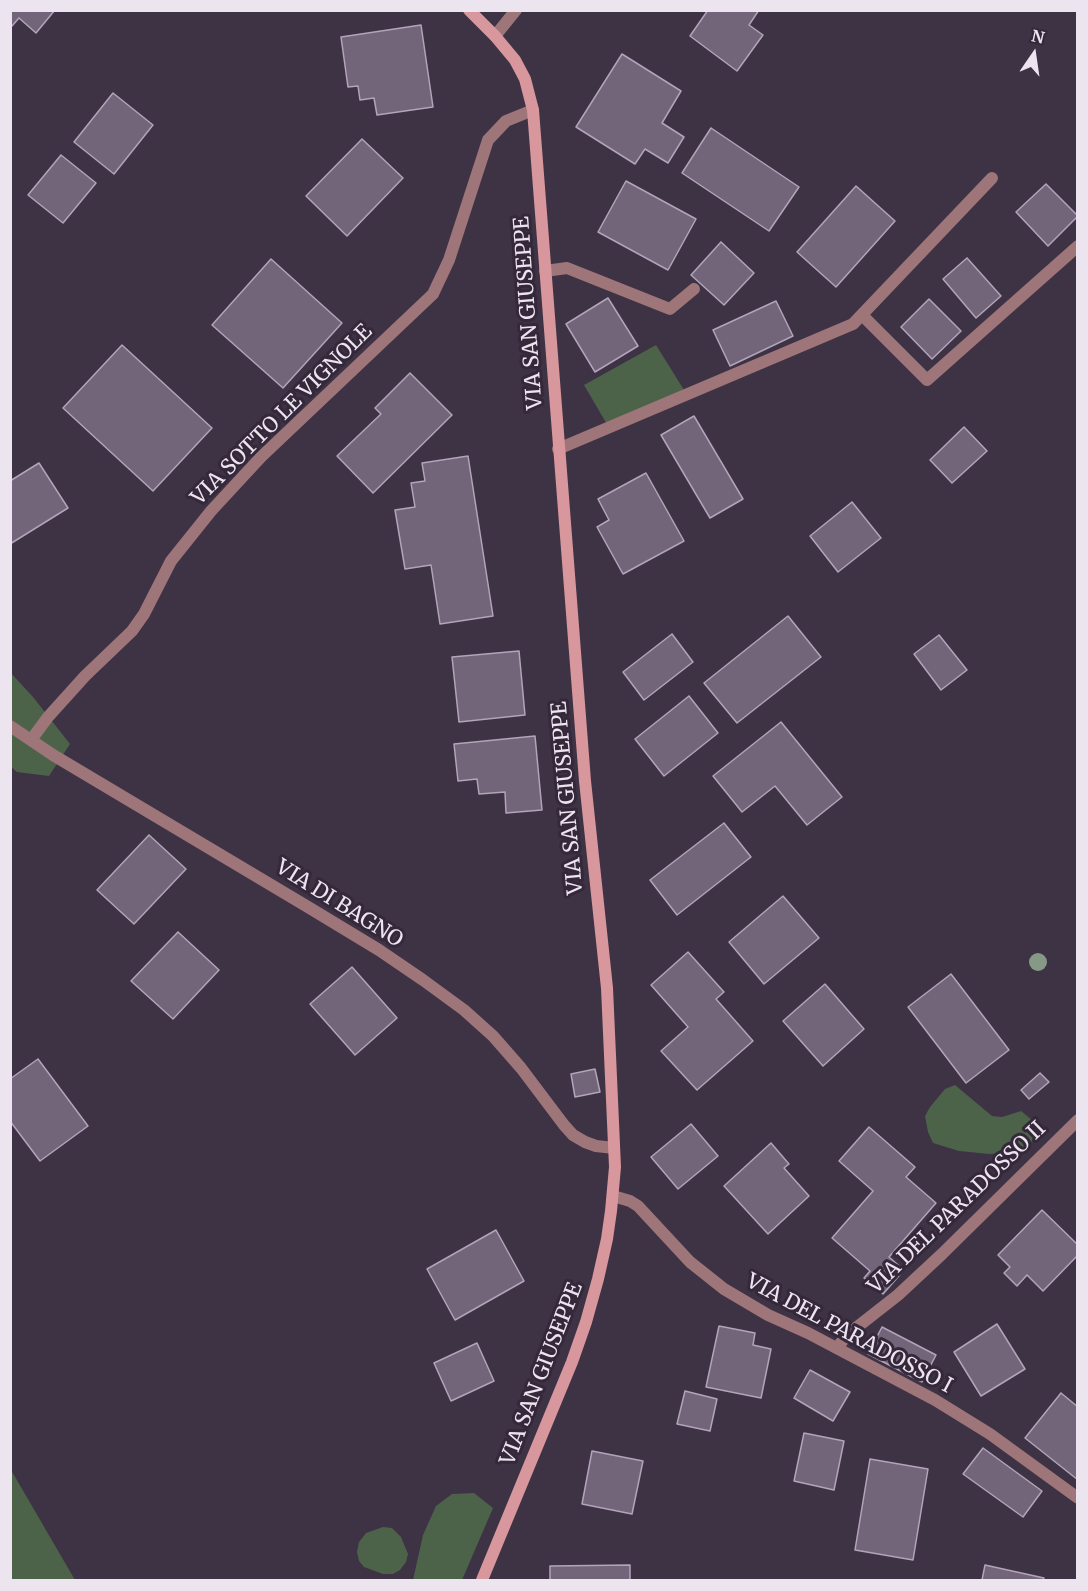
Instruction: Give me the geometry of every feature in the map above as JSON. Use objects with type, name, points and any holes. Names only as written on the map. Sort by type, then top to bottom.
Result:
[{"type":"main road","name":"VIA SAN GIUSEPPE","points":[[469,10],[495,36],[520,69],[533,110],[585,781],[607,988],[614,1148],[613,1196],[598,1279],[586,1322],[482,1581]]},
{"type":"street","points":[[495,36],[516,10]]},
{"type":"street","name":"VIA SOTTO LE VIGNOLE","points":[[31,740],[48,717],[85,676],[132,631],[144,614],[171,561],[211,511],[261,457],[433,294],[449,260],[488,140],[506,121],[533,110]]},
{"type":"street","points":[[558,449],[853,324],[992,178]]},
{"type":"street","points":[[862,315],[927,380],[1077,246]]},
{"type":"street","points":[[545,271],[567,268],[670,309],[694,289]]},
{"type":"street","name":"VIA DI BAGNO","points":[[10,726],[53,755],[369,944],[423,980],[464,1010],[493,1036],[573,1135],[596,1146],[614,1148]]},
{"type":"street","name":"VIA DEL PARADOSSO II","points":[[837,1348],[847,1335],[898,1295],[942,1254],[1077,1120]]},
{"type":"street","name":"VIA DEL PARADOSSO I","points":[[613,1196],[638,1206],[690,1262],[724,1289],[768,1315],[837,1348],[935,1400],[981,1428],[1077,1498]]},
{"type":"green space","points":[[656,345],[684,390],[608,426],[584,385]]},
{"type":"green space","points":[[10,672],[70,744],[49,776],[17,772],[11,767]]},
{"type":"green space","points":[[955,1085],[992,1116],[1002,1117],[1021,1111],[1032,1120],[1036,1128],[1034,1138],[1029,1145],[1006,1153],[989,1154],[959,1151],[933,1143],[925,1116],[945,1089]]},
{"type":"green space","points":[[11,1470],[32,1506],[75,1580],[11,1580]]},
{"type":"green space","points":[[474,1493],[493,1508],[462,1580],[413,1580],[423,1535],[436,1506],[452,1494]]},
{"type":"green space","points":[[383,1527],[392,1528],[401,1537],[408,1554],[400,1570],[393,1574],[383,1574],[364,1567],[359,1561],[357,1552],[359,1542],[366,1533]]},
{"type":"building","points":[[10,10],[55,10],[36,33],[19,18],[12,26]]},
{"type":"building","points":[[708,10],[759,10],[749,25],[763,35],[737,71],[690,36]]},
{"type":"building","points":[[421,25],[433,107],[377,115],[374,98],[360,100],[358,86],[348,87],[341,37]]},
{"type":"building","points":[[622,54],[681,91],[662,123],[684,137],[668,163],[645,149],[635,164],[576,127]]},
{"type":"building","points":[[113,93],[153,125],[114,174],[74,142]]},
{"type":"building","points":[[711,128],[799,187],[769,231],[682,173]]},
{"type":"building","points":[[362,139],[403,178],[347,236],[306,196]]},
{"type":"building","points":[[61,155],[96,183],[63,223],[28,195]]},
{"type":"building","points":[[626,181],[696,219],[668,270],[598,232]]},
{"type":"building","points":[[1046,184],[1078,216],[1048,246],[1016,212]]},
{"type":"building","points":[[856,186],[895,221],[836,287],[797,252]]},
{"type":"building","points":[[721,242],[754,273],[724,305],[691,275]]},
{"type":"building","points":[[967,258],[1001,296],[976,318],[943,279]]},
{"type":"building","points":[[271,259],[342,323],[283,388],[212,325]]},
{"type":"building","points":[[608,298],[638,346],[595,372],[566,324]]},
{"type":"building","points":[[929,299],[961,331],[932,359],[901,327]]},
{"type":"building","points":[[776,301],[793,336],[730,366],[713,330]]},
{"type":"building","points":[[122,345],[212,428],[153,491],[63,408]]},
{"type":"building","points":[[410,373],[452,415],[373,493],[337,456],[381,414],[375,408]]},
{"type":"building","points":[[694,416],[743,499],[710,518],[661,435]]},
{"type":"building","points":[[964,427],[987,451],[952,483],[930,460]]},
{"type":"building","points":[[468,456],[493,616],[440,624],[431,565],[405,569],[395,510],[415,507],[411,483],[425,481],[422,463]]},
{"type":"building","points":[[39,463],[68,508],[10,544],[10,481]]},
{"type":"building","points":[[646,473],[684,541],[623,574],[597,527],[609,520],[598,499]]},
{"type":"building","points":[[852,502],[881,538],[838,572],[810,536]]},
{"type":"building","points":[[788,616],[821,657],[737,723],[704,683]]},
{"type":"building","points":[[672,634],[693,662],[644,700],[623,672]]},
{"type":"building","points":[[939,635],[967,670],[941,690],[914,654]]},
{"type":"building","points":[[519,651],[525,715],[459,722],[452,657]]},
{"type":"building","points":[[689,696],[718,733],[664,776],[635,739]]},
{"type":"building","points":[[781,722],[842,797],[807,825],[775,786],[742,812],[713,776]]},
{"type":"building","points":[[535,736],[542,810],[506,813],[505,792],[479,794],[477,779],[458,781],[454,744]]},
{"type":"building","points":[[724,823],[751,857],[677,915],[650,880]]},
{"type":"building","points":[[149,835],[186,869],[134,924],[97,890]]},
{"type":"building","points":[[783,896],[819,938],[764,984],[729,942]]},
{"type":"building","points":[[178,932],[219,970],[173,1019],[131,981]]},
{"type":"building","points":[[688,952],[724,992],[716,999],[753,1041],[697,1090],[661,1051],[688,1027],[651,985]]},
{"type":"building","points":[[352,967],[397,1018],[355,1055],[310,1004]]},
{"type":"building","points":[[951,974],[1009,1050],[966,1083],[908,1007]]},
{"type":"building","points":[[825,984],[864,1029],[823,1066],[783,1021]]},
{"type":"building","points":[[38,1059],[88,1126],[40,1161],[10,1121],[10,1079]]},
{"type":"building","points":[[595,1069],[600,1092],[575,1097],[571,1074]]},
{"type":"building","points":[[1040,1073],[1049,1082],[1029,1099],[1021,1090]]},
{"type":"building","points":[[691,1124],[718,1156],[678,1189],[651,1157]]},
{"type":"building","points":[[869,1127],[915,1167],[906,1177],[936,1203],[889,1257],[904,1270],[883,1294],[864,1278],[870,1271],[832,1238],[873,1191],[839,1161]]},
{"type":"building","points":[[771,1143],[789,1164],[784,1168],[809,1196],[768,1234],[724,1186]]},
{"type":"building","points":[[1042,1210],[1078,1245],[1078,1255],[1043,1291],[1027,1275],[1017,1286],[1004,1273],[1010,1267],[998,1255]]},
{"type":"building","points":[[496,1230],[524,1281],[455,1320],[427,1269]]},
{"type":"building","points":[[997,1324],[1025,1369],[981,1396],[954,1352]]},
{"type":"building","points":[[719,1326],[755,1333],[753,1345],[771,1349],[761,1398],[706,1387]]},
{"type":"building","points":[[882,1327],[936,1355],[922,1382],[868,1354]]},
{"type":"building","points":[[477,1343],[494,1381],[451,1401],[434,1363]]},
{"type":"building","points":[[810,1370],[850,1392],[833,1421],[794,1398]]},
{"type":"building","points":[[685,1391],[717,1399],[710,1431],[677,1424]]},
{"type":"building","points":[[1061,1393],[1078,1407],[1078,1480],[1025,1438]]},
{"type":"building","points":[[804,1433],[844,1441],[834,1490],[794,1481]]},
{"type":"building","points":[[983,1448],[1042,1491],[1023,1517],[963,1474]]},
{"type":"building","points":[[592,1451],[643,1461],[632,1514],[582,1504]]},
{"type":"building","points":[[870,1459],[928,1469],[913,1560],[855,1550]]},
{"type":"building","points":[[630,1565],[630,1580],[550,1580],[550,1566]]},
{"type":"building","points":[[985,1565],[1044,1578],[1043,1580],[982,1580]]}]
